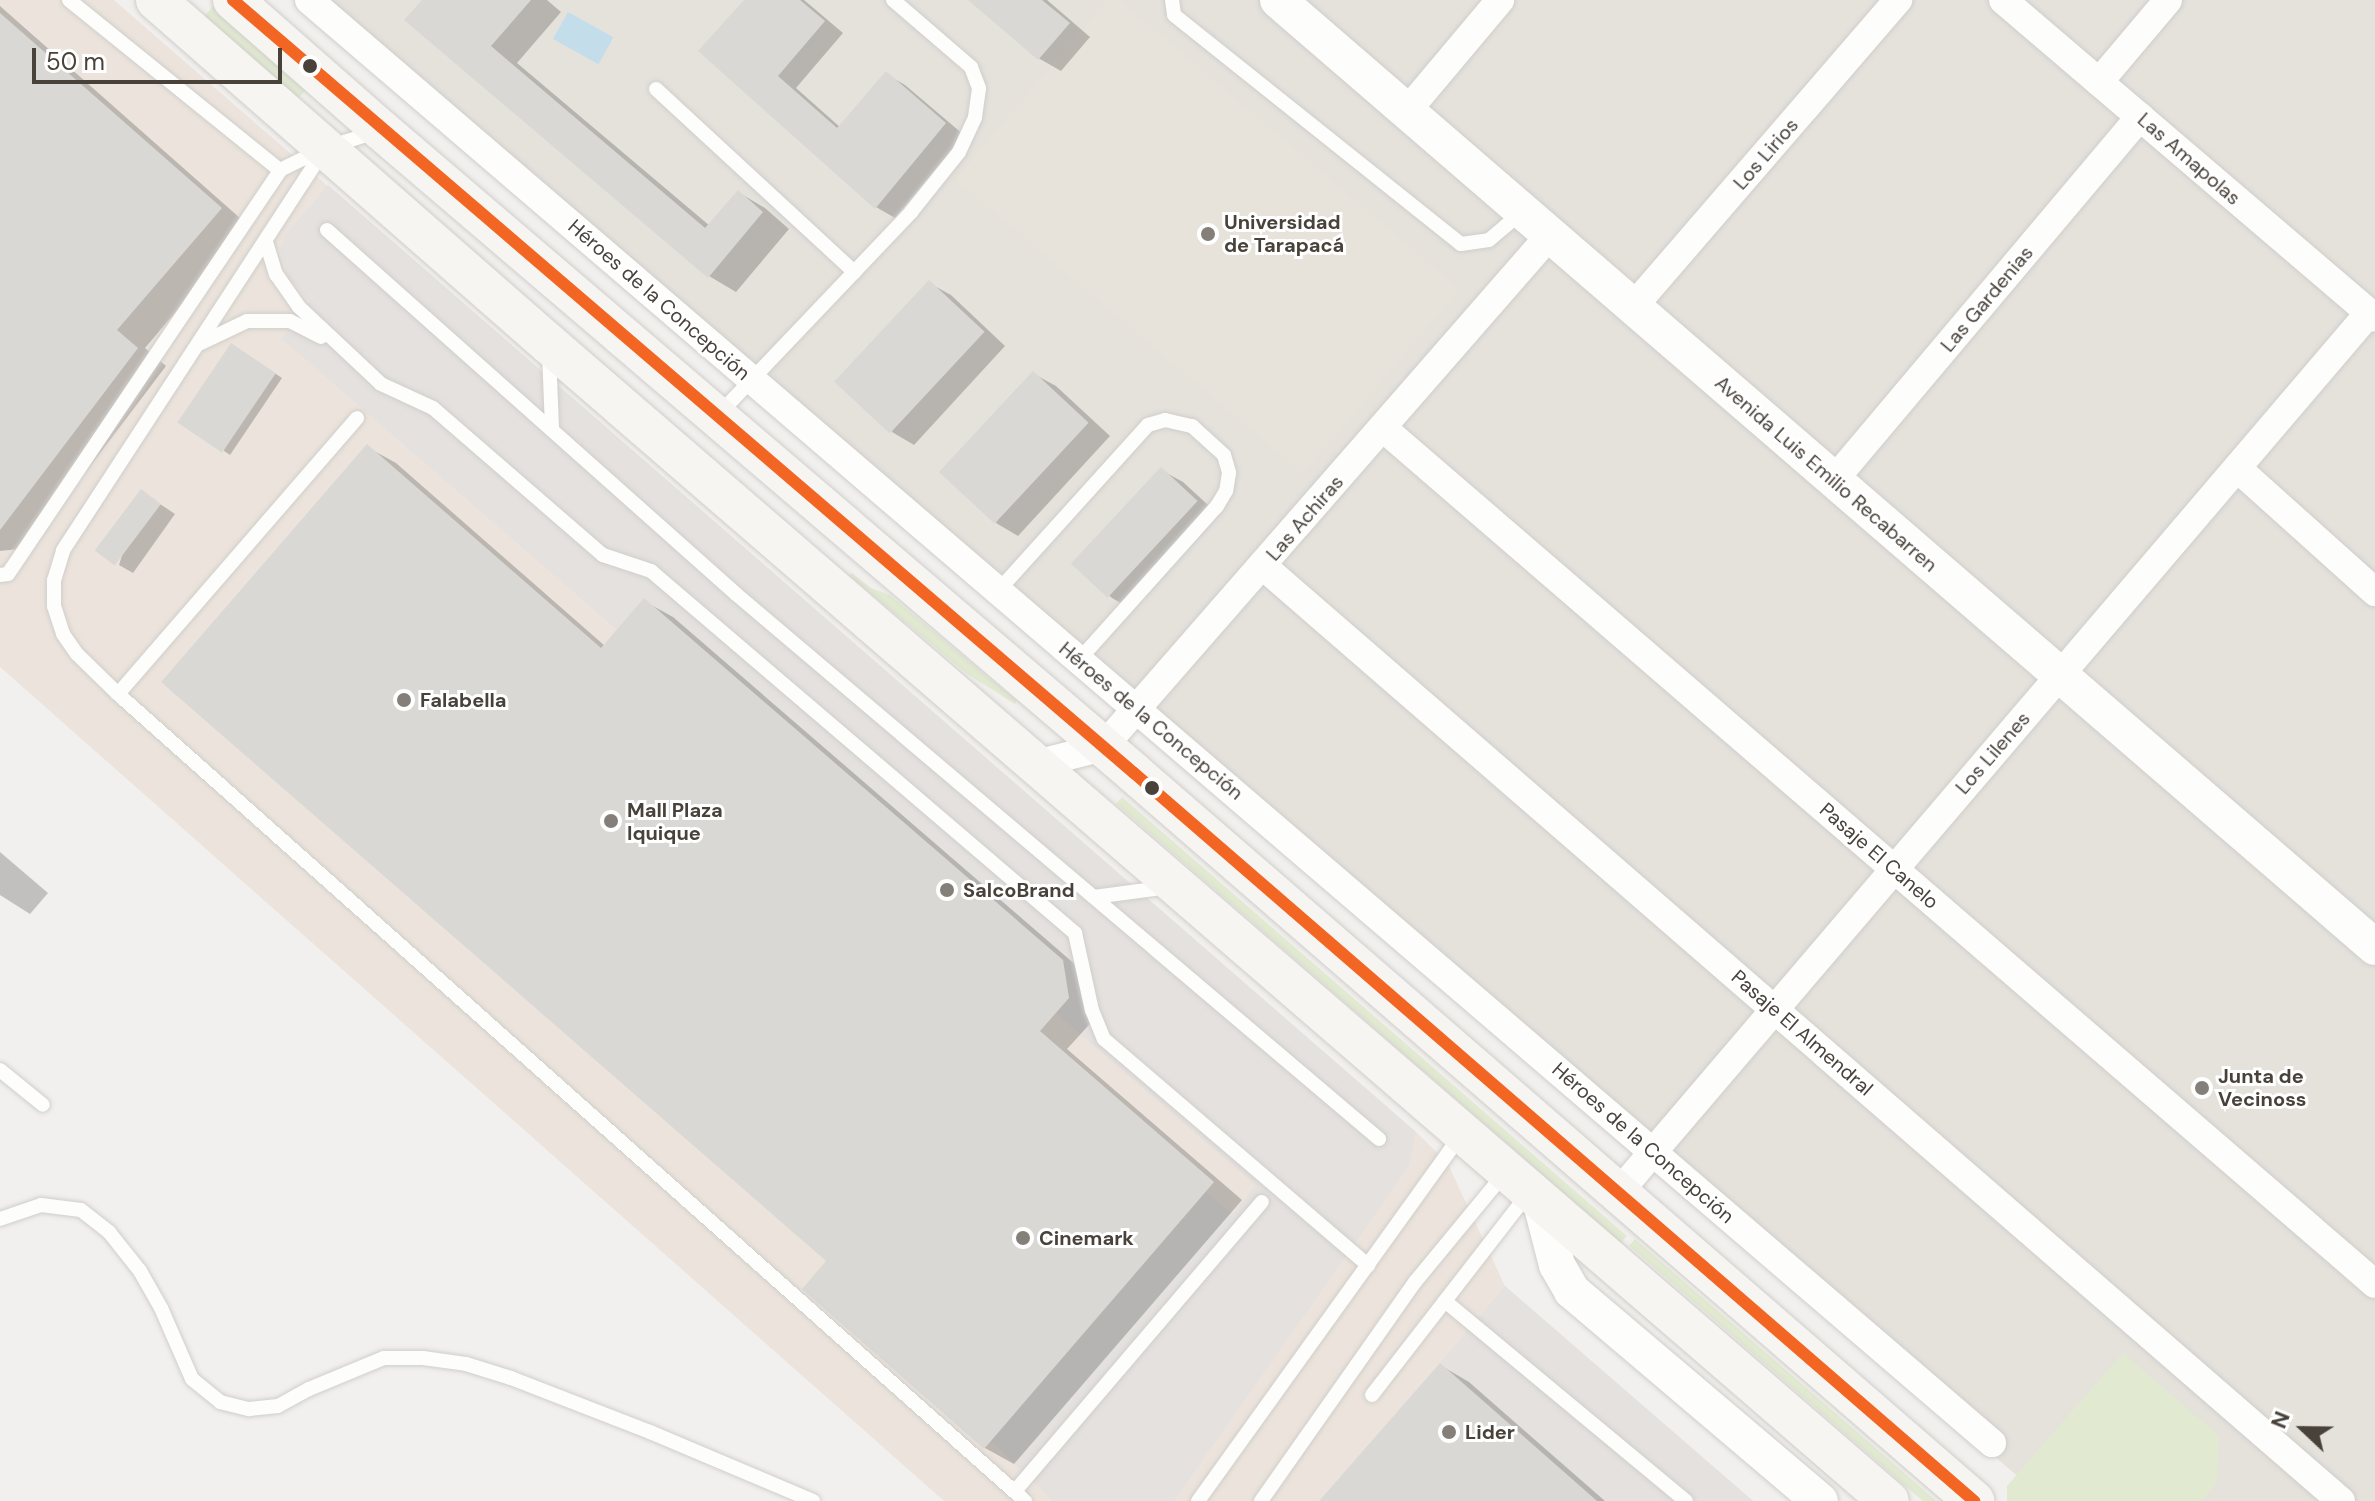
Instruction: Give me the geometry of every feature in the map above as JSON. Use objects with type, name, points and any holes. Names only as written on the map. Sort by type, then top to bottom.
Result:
[{"type":"main road","points":[[156,0],[168,0]]},
{"type":"main road","points":[[156,0],[549,344],[1889,1501]]},
{"type":"main road","points":[[233,0],[1974,1501]]},
{"type":"street","name":"Héroes de la Concepción","points":[[309,0],[1992,1443]]},
{"type":"street","name":"Avenida Luis Emilio Recabarren","points":[[1278,0],[2375,947]]},
{"type":"street","points":[[1407,111],[1500,0]]},
{"type":"street","name":"Los Lirios","points":[[1633,307],[1898,0]]},
{"type":"street","name":"Las Amapolas","points":[[2003,0],[2372,316]]},
{"type":"street","points":[[2099,82],[2168,0]]},
{"type":"street","name":"Las Gardenias","points":[[1834,480],[2140,117]]},
{"type":"street","name":"Las Achiras","points":[[1103,747],[1550,235]]},
{"type":"street","name":"Los Lilenes","points":[[1618,1193],[2237,468],[2372,316]]},
{"type":"street","name":"Pasaje El Canelo","points":[[1383,428],[2375,1284]]},
{"type":"street","points":[[2237,468],[2375,592]]},
{"type":"street","name":"Pasaje El Almendral","points":[[1263,566],[2341,1501]]},
{"type":"street","points":[[1036,764],[1103,747]]},
{"type":"street","points":[[1526,1187],[1557,1265],[1572,1291],[1820,1501]]},
{"type":"lane","points":[[69,0],[280,170]]},
{"type":"lane","points":[[718,415],[911,212],[959,152],[975,117],[979,88],[971,67],[893,0]]},
{"type":"lane","points":[[1172,0],[1174,15],[1461,244],[1489,240],[1522,211]]},
{"type":"lane","points":[[656,89],[854,272]]},
{"type":"lane","points":[[0,575],[8,574],[280,170],[325,148],[381,130]]},
{"type":"lane","points":[[325,148],[63,551],[54,580],[54,606],[63,634],[77,654],[118,694],[1020,1496],[1262,1202]]},
{"type":"lane","points":[[327,230],[552,427],[736,594],[1379,1139]]},
{"type":"lane","points":[[266,242],[276,274],[287,291],[332,342],[381,384],[433,408],[603,555],[651,571],[1075,933],[1092,1010],[1104,1039],[1368,1265]]},
{"type":"lane","points":[[197,345],[247,321],[290,321],[332,342]]},
{"type":"lane","points":[[549,344],[552,427]]},
{"type":"lane","points":[[118,694],[357,418]]},
{"type":"lane","points":[[998,591],[1148,425],[1165,420],[1192,426],[1224,455],[1229,473],[1226,491],[1217,506],[1079,660]]},
{"type":"lane","points":[[1094,897],[1178,885]]},
{"type":"lane","points":[[0,1070],[43,1105]]},
{"type":"lane","points":[[1198,1501],[1463,1132]]},
{"type":"lane","points":[[1372,1395],[1445,1301],[1526,1187]]},
{"type":"lane","points":[[1261,1501],[1415,1282],[1526,1187]]},
{"type":"lane","points":[[0,1219],[41,1205],[81,1210],[109,1232],[140,1271],[161,1308],[192,1379],[220,1402],[249,1409],[278,1406],[309,1389],[384,1358],[423,1358],[466,1364],[594,1410],[813,1501]]},
{"type":"lane","points":[[1445,1301],[1686,1501]]},
{"type":"shaded area","points":[[0,0],[114,0],[1416,1132],[1447,1162],[1505,1286],[1753,1501],[944,1501],[0,667]]},
{"type":"shaded area","points":[[311,0],[2375,0],[2375,1501],[2046,1501]]},
{"type":"shaded area","name":"Universidad de Tarapacá","points":[[1108,0],[1119,0],[1459,289],[1303,473],[956,179]]},
{"type":"shaded area","points":[[328,185],[1416,1132],[1409,1166],[1174,1501],[1053,1501],[991,1441],[1206,1192],[1233,1214],[1256,1185],[1056,1013],[1069,998],[1063,960],[644,598],[617,630],[282,339],[310,301],[289,278],[280,249],[285,235]]},
{"type":"shaded area","points":[[1505,1286],[1753,1501],[1597,1501],[1440,1363]]},
{"type":"green space","points":[[214,5],[308,87],[297,101],[202,19]]},
{"type":"green space","points":[[852,573],[871,588],[890,595],[1017,701],[1015,704],[967,674],[849,575]]},
{"type":"green space","points":[[1122,797],[1627,1236],[1621,1243],[1116,804]]},
{"type":"green space","points":[[1635,1239],[1936,1501],[1923,1501],[1629,1246]]},
{"type":"green space","points":[[2123,1353],[2219,1436],[2217,1483],[2201,1501],[2007,1501],[2007,1486]]},
{"type":"water","points":[[568,12],[613,37],[598,64],[553,39]]},
{"type":"building","points":[[422,0],[531,0],[491,46],[705,228],[738,190],[763,212],[708,278],[404,20]]},
{"type":"building","points":[[744,0],[800,0],[825,21],[778,76],[837,128],[886,71],[946,123],[875,209],[698,51]]},
{"type":"building","points":[[968,0],[1042,0],[1070,23],[1038,60]]},
{"type":"building","points":[[0,13],[222,208],[117,330],[138,348],[0,530]]},
{"type":"building","points":[[929,280],[985,332],[890,433],[834,382]]},
{"type":"building","points":[[231,343],[276,373],[222,453],[177,423]]},
{"type":"building","points":[[1033,371],[1089,423],[994,524],[939,472]]},
{"type":"building","name":"Mall Plaza Iquique","points":[[367,444],[601,648],[644,598],[1063,960],[1069,998],[1040,1031],[1214,1182],[984,1449],[802,1289],[826,1261],[161,682]]},
{"type":"building","points":[[1161,467],[1198,501],[1108,598],[1071,564]]},
{"type":"building","points":[[141,489],[161,504],[115,566],[95,550]]},
{"type":"building","name":"Lider","points":[[1440,1363],[1597,1501],[1319,1501]]},
{"type":"transit line","points":[[233,0],[1134,773],[1974,1501]]},
{"type":"place","name":"Universidad de Tarapacá","points":[[1208,234]]},
{"type":"place","name":"Falabella","points":[[404,700]]},
{"type":"place","name":"Mall Plaza Iquique","points":[[611,821]]},
{"type":"place","name":"SalcoBrand","points":[[947,890]]},
{"type":"place","name":"Junta de Vecinoss","points":[[2202,1088]]},
{"type":"place","name":"Cinemark","points":[[1023,1238]]},
{"type":"place","name":"Lider","points":[[1449,1432]]}]
